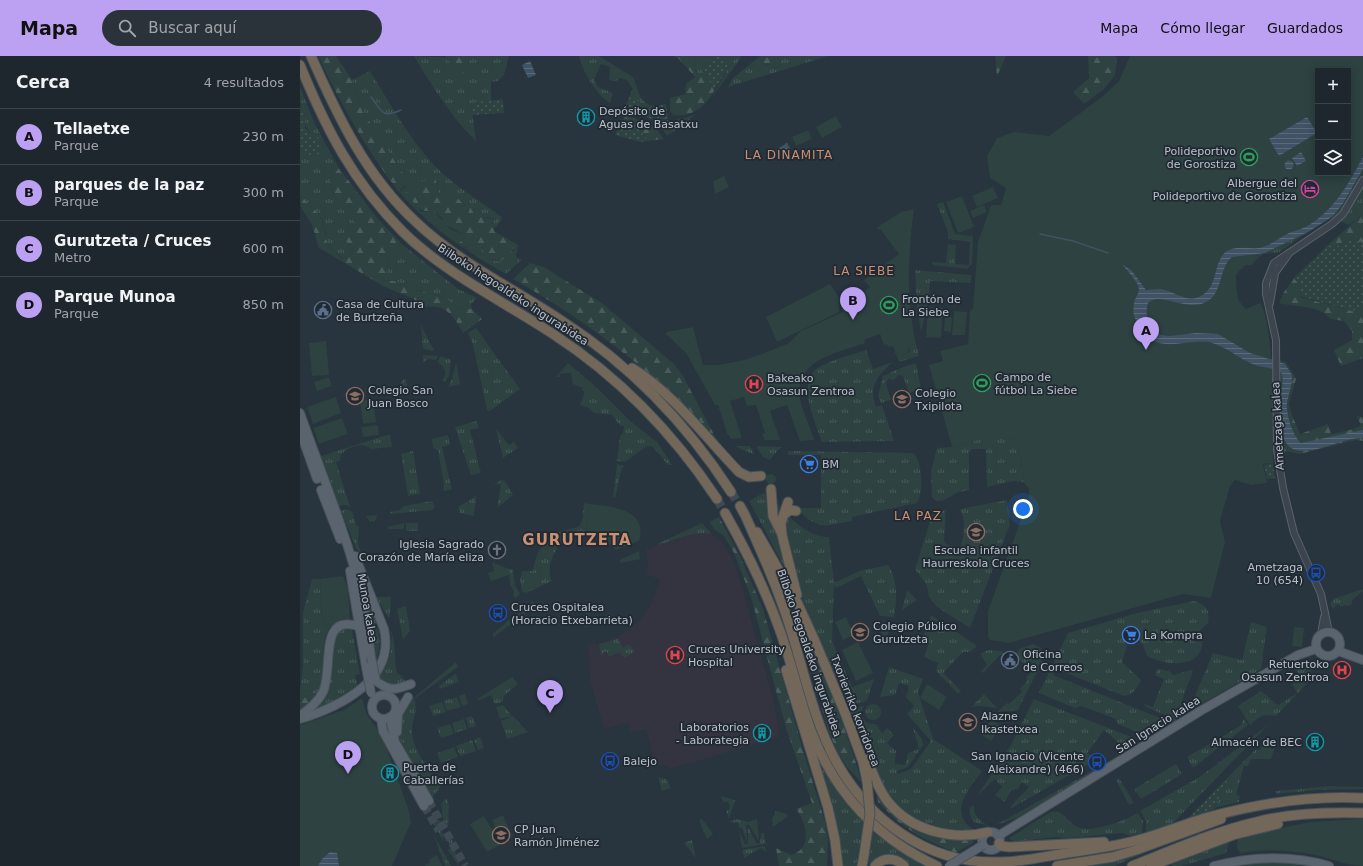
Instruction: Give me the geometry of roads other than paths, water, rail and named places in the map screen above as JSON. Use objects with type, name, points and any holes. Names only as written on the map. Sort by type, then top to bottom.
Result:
[{"type":"highway","name":"Bilboko hegoaldeko ingurabidea","points":[[310,56],[360,155],[381,184],[405,212],[453,253],[562,321],[600,348],[637,379],[669,412],[705,454],[731,492]]},
{"type":"highway","name":"Bilboko hegoaldeko ingurabidea","points":[[300,65],[327,128],[347,164],[369,194],[404,232],[441,264],[554,334],[615,381],[643,407],[672,439],[717,499]]},
{"type":"highway","points":[[600,348],[637,371],[655,386],[690,418],[739,472],[749,477],[761,476]]},
{"type":"highway","points":[[771,489],[773,516],[782,535]]},
{"type":"highway","points":[[788,502],[781,523],[782,535],[798,604]]},
{"type":"highway","name":"Bilboko hegoaldeko ingurabidea","points":[[740,506],[780,598],[816,714],[826,741],[847,778],[879,816],[901,834],[922,846],[964,860],[1008,862],[1124,844],[1135,846]]},
{"type":"highway","points":[[784,514],[791,510],[796,511]]},
{"type":"highway","name":"Bilboko hegoaldeko ingurabidea","points":[[725,513],[758,579],[779,628],[812,732],[828,768],[853,804],[873,826],[909,851],[937,866]]},
{"type":"highway","name":"Txorierriko korridorea","points":[[745,515],[762,539],[798,604],[845,713],[863,762],[867,781],[870,814],[862,866]]},
{"type":"highway","points":[[758,579],[832,822],[838,866]]},
{"type":"highway","points":[[845,713],[854,726],[878,786],[889,803],[902,815],[919,826],[942,833],[967,836],[988,832]]},
{"type":"highway","points":[[1057,866],[1105,858],[1205,818],[1253,808],[1319,798],[1363,798]]},
{"type":"highway","points":[[1132,866],[1195,840],[1236,827],[1283,817],[1363,813]]},
{"type":"highway","points":[[1151,866],[1233,835],[1325,814]]},
{"type":"highway","points":[[832,822],[832,866]]},
{"type":"highway","points":[[999,840],[1001,846],[1009,847],[1104,842],[1124,844]]},
{"type":"highway","points":[[875,866],[880,861],[890,859],[896,860],[904,866]]},
{"type":"main road","name":"Munoa kalea","points":[[300,413],[340,525],[361,594],[376,681]]},
{"type":"main road","name":"Munoa kalea","points":[[300,431],[345,557],[360,627],[366,667],[375,696]]},
{"type":"main road","points":[[300,718],[343,702],[357,693],[378,669],[385,647],[386,638],[384,629],[349,542],[340,525]]},
{"type":"main road","points":[[300,718],[314,705],[323,693],[328,679],[332,634],[336,627],[344,624],[360,627]]},
{"type":"main road","points":[[1325,633],[1334,633],[1339,639],[1340,647],[1335,654],[1327,657],[1316,649],[1317,638],[1325,633]]},
{"type":"main road","name":"San Ignacio kalea","points":[[999,840],[1015,826],[1202,710],[1298,655],[1316,649]]},
{"type":"main road","points":[[1338,651],[1363,660]]},
{"type":"main road","points":[[376,681],[386,688],[394,690],[411,684],[391,697]]},
{"type":"main road","points":[[376,681],[372,711],[381,719],[383,731],[426,803],[400,748],[395,742],[390,717]]},
{"type":"main road","points":[[375,696],[391,697],[394,700],[403,703]]},
{"type":"main road","points":[[381,719],[390,717],[403,703]]},
{"type":"main road","points":[[400,748],[396,725],[403,703]]},
{"type":"main road","points":[[988,832],[994,832],[999,840],[993,849],[987,849],[983,845],[982,838],[988,832]]},
{"type":"main road","points":[[949,866],[983,845]]},
{"type":"main road","points":[[1214,866],[1244,860],[1276,859],[1294,860],[1329,866]]},
{"type":"street","points":[[1272,260],[1287,253],[1326,228],[1343,214],[1363,180]]},
{"type":"street","points":[[1270,298],[1275,273],[1287,253]]},
{"type":"street","points":[[1270,306],[1269,285],[1275,268],[1272,260]]},
{"type":"street","points":[[1270,306],[1266,294],[1266,284],[1272,260]]},
{"type":"street","name":"Ametzaga kalea","points":[[1270,306],[1274,328],[1276,359],[1277,450],[1283,488],[1294,533],[1321,594],[1324,611],[1325,633]]},
{"type":"waterway","points":[[371,97],[380,110],[386,114],[395,113],[401,110]]},
{"type":"waterway","points":[[1040,234],[1073,241],[1108,253]]},
{"type":"tunnel","points":[[731,492],[740,506]]},
{"type":"tunnel","points":[[717,499],[725,513]]},
{"type":"tunnel","points":[[429,801],[465,866]]},
{"type":"tunnel","points":[[424,806],[439,831]]},
{"type":"place","name":"Depósito de Aguas de Basatxu","points":[[586,117]]},
{"type":"place","name":"Polideportivo de Gorostiza","points":[[1249,157]]},
{"type":"place","name":"Albergue del Polideportivo de Gorostiza","points":[[1310,189]]},
{"type":"place","name":"Frontón de La Siebe","points":[[889,305]]},
{"type":"place","name":"Casa de Cultura de Burtzeña","points":[[323,310]]},
{"type":"place","name":"parques de la paz","points":[[853,320]]},
{"type":"place","name":"Tellaetxe","points":[[1146,350]]},
{"type":"place","name":"Campo de fútbol La Siebe","points":[[982,383]]},
{"type":"place","name":"Bakeako Osasun Zentroa","points":[[754,384]]},
{"type":"place","name":"Colegio San Juan Bosco","points":[[355,396]]},
{"type":"place","name":"Colegio Txipilota","points":[[902,399]]},
{"type":"place","name":"BM","points":[[809,464]]},
{"type":"place","name":"Escuela infantil Haurreskola Cruces","points":[[976,532]]},
{"type":"place","name":"Iglesia Sagrado Corazón de María eliza","points":[[497,550]]},
{"type":"place","name":"Ametzaga 10 (654)","points":[[1316,573]]},
{"type":"place","name":"Cruces Ospitalea (Horacio Etxebarrieta)","points":[[498,613]]},
{"type":"place","name":"Colegio Público Gurutzeta","points":[[860,632]]},
{"type":"place","name":"La Kompra","points":[[1131,635]]},
{"type":"place","name":"Cruces University Hospital","points":[[675,655]]},
{"type":"place","name":"Oficina de Correos","points":[[1010,660]]},
{"type":"place","name":"Retuertoko Osasun Zentroa","points":[[1342,670]]},
{"type":"place","name":"Gurutzeta / Cruces","points":[[550,713]]},
{"type":"place","name":"Alazne Ikastetxea","points":[[968,722]]},
{"type":"place","name":"Laboratorios - Laborategia","points":[[762,733]]},
{"type":"place","name":"Almacén de BEC","points":[[1315,742]]},
{"type":"place","name":"Balejo","points":[[610,761]]},
{"type":"place","name":"San Ignacio (Vicente Aleixandre) (466)","points":[[1097,762]]},
{"type":"place","name":"Puerta de Caballerías","points":[[390,773]]},
{"type":"place","name":"Parque Munoa","points":[[348,774]]},
{"type":"place","name":"CP Juan Ramón Jiménez","points":[[501,835]]},
{"type":"district","name":"LA DINAMITA","points":[[789,155]]},
{"type":"district","name":"LA SIEBE","points":[[864,271]]},
{"type":"district","name":"LA PAZ","points":[[918,516]]},
{"type":"district","name":"GURUTZETA","points":[[577,540]]}]
